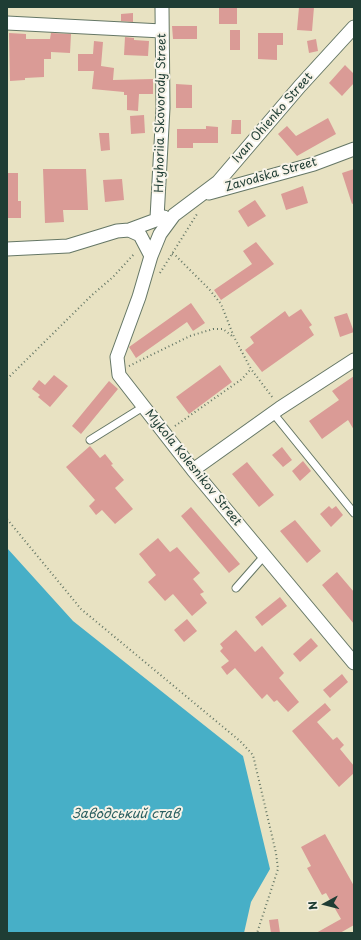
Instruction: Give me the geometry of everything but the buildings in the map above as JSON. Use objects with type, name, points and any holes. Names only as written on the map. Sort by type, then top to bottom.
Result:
[{"type":"street","name":"Hryhoriia Skovorody Street","points":[[157,218],[163,108],[162,7]]},
{"type":"street","points":[[7,23],[162,31]]},
{"type":"street","name":"Ivan Ohienko Street","points":[[193,208],[218,182],[300,86],[354,26]]},
{"type":"street","name":"Zavodska Street","points":[[193,208],[210,193],[314,164],[354,149]]},
{"type":"street","points":[[7,248],[68,246],[117,231],[129,230],[157,218],[174,215],[193,208]]},
{"type":"street","points":[[119,375],[117,357],[139,297],[148,249],[174,215]]},
{"type":"street","points":[[129,230],[140,235],[148,249]]},
{"type":"street","points":[[193,470],[277,410],[354,360]]},
{"type":"street","name":"Mykola Kolesnikov Street","points":[[119,375],[193,470],[354,663]]},
{"type":"lane","points":[[90,440],[143,407]]},
{"type":"lane","points":[[277,410],[354,513]]},
{"type":"lane","points":[[236,588],[265,555]]},
{"type":"path","points":[[156,278],[172,254],[193,208]]},
{"type":"path","points":[[7,379],[92,295],[113,277],[133,257],[138,249],[148,249]]},
{"type":"path","points":[[172,254],[176,256],[209,289],[221,304],[234,337],[252,370],[277,410]]},
{"type":"path","points":[[119,375],[130,365],[190,336],[213,328],[223,329],[234,337]]},
{"type":"path","points":[[164,434],[252,370]]},
{"type":"path","points":[[7,519],[16,532],[81,610],[240,741],[253,754],[276,853],[278,869],[257,933]]},
{"type":"water","name":"Заводський став","points":[[7,548],[73,621],[243,756],[270,869],[251,902],[244,933],[7,933]]}]
